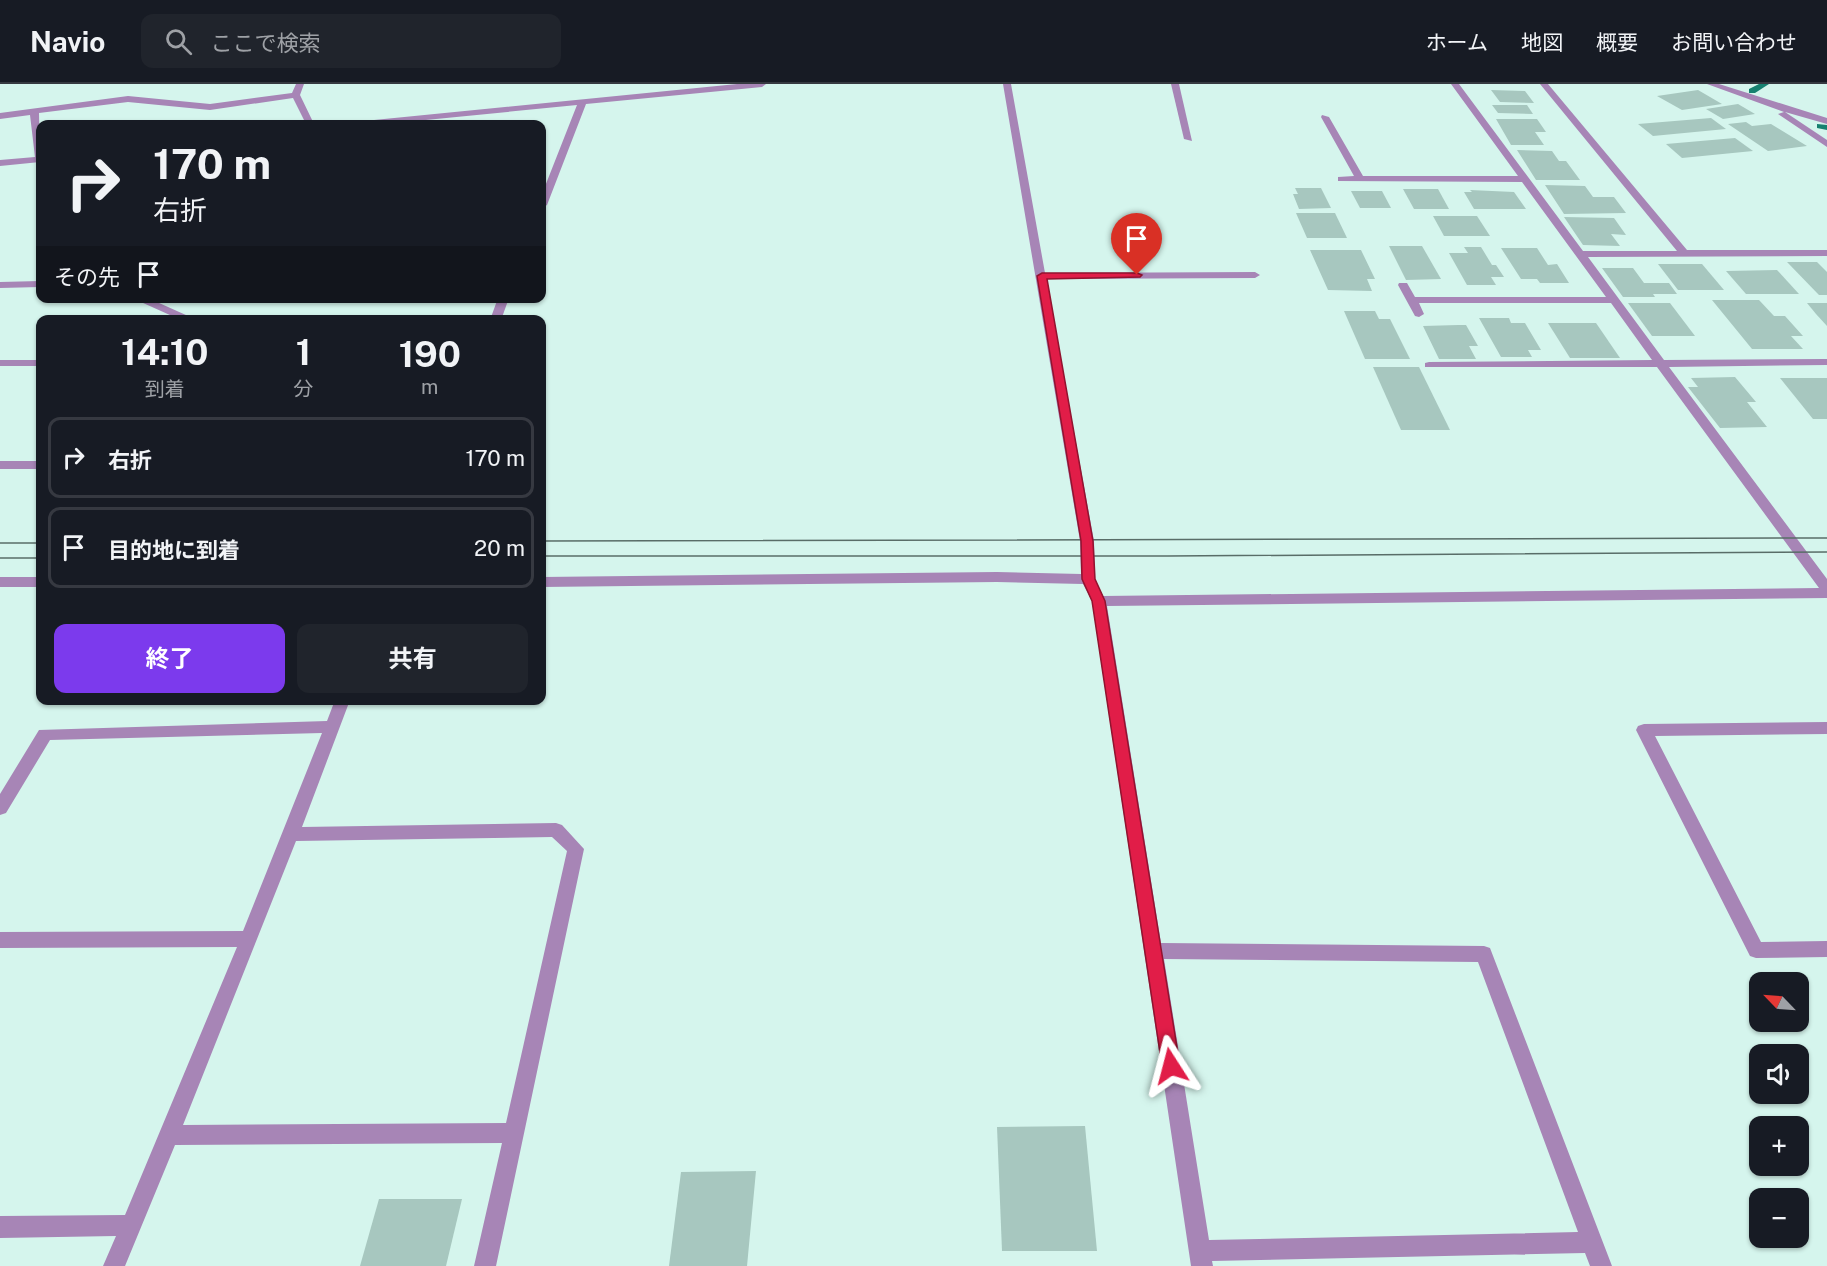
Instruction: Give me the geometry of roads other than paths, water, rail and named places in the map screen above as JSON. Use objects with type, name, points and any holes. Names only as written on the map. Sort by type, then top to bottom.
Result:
[{"type":"street","points":[[300,84],[296,95],[308,120]]},
{"type":"street","points":[[402,120],[762,84]]},
{"type":"street","points":[[1007,84],[1087,541],[1088,579],[1099,601],[1201,1259],[1592,1242]]},
{"type":"street","points":[[1175,84],[1189,139]]},
{"type":"street","points":[[1099,601],[1827,591],[1821,573],[1661,363],[1455,84]]},
{"type":"street","points":[[1544,84],[1684,253]]},
{"type":"street","points":[[1711,84],[1767,104],[1827,121]]},
{"type":"street","points":[[0,117],[128,99],[210,106],[296,95]]},
{"type":"street","points":[[546,195],[583,101]]},
{"type":"street","points":[[1767,104],[1827,144]]},
{"type":"street","points":[[34,111],[36,127]]},
{"type":"street","points":[[1325,117],[1360,179]]},
{"type":"street","points":[[0,164],[36,160]]},
{"type":"street","points":[[1341,179],[1525,179]]},
{"type":"street","points":[[1580,254],[1827,253]]},
{"type":"street","points":[[1042,276],[1255,275]]},
{"type":"street","points":[[0,285],[36,284]]},
{"type":"street","points":[[1403,285],[1419,314]]},
{"type":"street","points":[[1411,300],[1614,300]]},
{"type":"street","points":[[150,303],[180,315]]},
{"type":"street","points":[[1429,365],[1827,362]]},
{"type":"street","points":[[0,363],[36,363]]},
{"type":"street","points":[[0,465],[36,465]]},
{"type":"street","points":[[546,582],[997,577],[1088,579]]},
{"type":"street","points":[[0,582],[36,582]]},
{"type":"street","points":[[114,1266],[169,1135],[341,705]]},
{"type":"street","points":[[0,808],[45,734],[332,727]]},
{"type":"street","points":[[1827,728],[1644,730],[1756,950],[1827,950]]},
{"type":"street","points":[[290,834],[556,830],[576,849],[485,1266]]},
{"type":"street","points":[[0,940],[248,939]]},
{"type":"street","points":[[1153,951],[1484,954],[1601,1266]]},
{"type":"street","points":[[169,1135],[515,1133]]},
{"type":"street","points":[[0,1227],[131,1225]]},
{"type":"waterway","points":[[1752,91],[1765,84]]},
{"type":"waterway","points":[[1820,126],[1827,128]]},
{"type":"tram line","points":[[546,541],[1827,538]]},
{"type":"tram line","points":[[0,543],[36,543]]},
{"type":"tram line","points":[[546,556],[1168,556],[1827,552]]},
{"type":"tram line","points":[[0,558],[36,558]]}]
